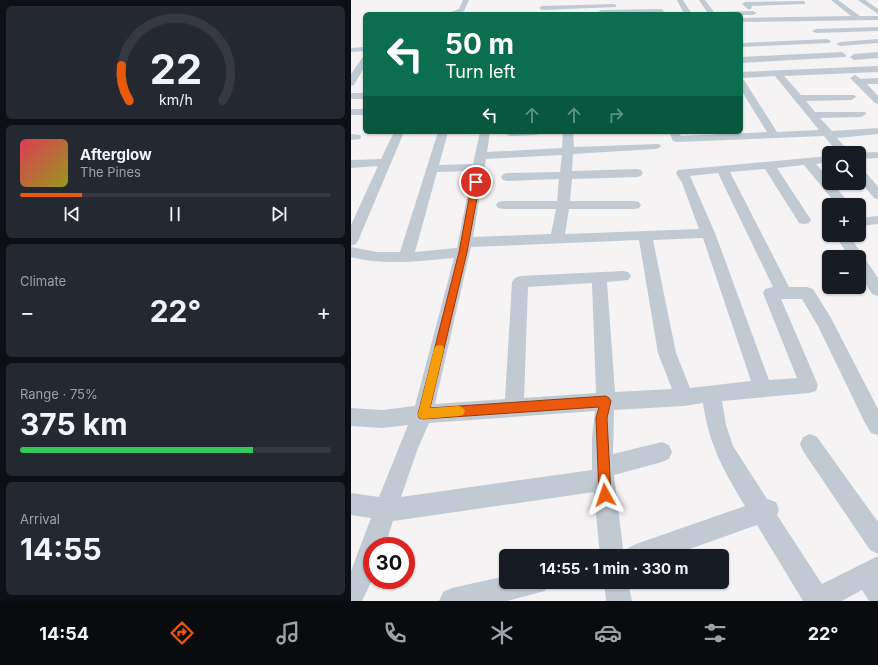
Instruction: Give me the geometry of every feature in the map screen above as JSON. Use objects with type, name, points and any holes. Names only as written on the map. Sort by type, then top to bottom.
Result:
[{"type":"street","points":[[456,12],[462,10],[466,0]]},
{"type":"street","points":[[680,0],[687,12]]},
{"type":"street","points":[[702,0],[711,12]]},
{"type":"street","points":[[834,0],[858,18]]},
{"type":"street","points":[[766,2],[775,12]]},
{"type":"street","points":[[753,13],[745,4],[766,2],[806,5]]},
{"type":"street","points":[[863,2],[878,3]]},
{"type":"street","points":[[863,2],[878,12]]},
{"type":"street","points":[[743,13],[795,12],[806,5]]},
{"type":"street","points":[[600,11],[613,6]]},
{"type":"street","points":[[542,8],[573,11],[661,10]]},
{"type":"street","points":[[795,12],[812,30],[842,55],[860,75],[878,101]]},
{"type":"street","points":[[743,20],[878,18]]},
{"type":"street","points":[[812,30],[878,30]]},
{"type":"street","points":[[743,44],[827,41]]},
{"type":"street","points":[[860,75],[854,57],[840,44],[878,41]]},
{"type":"street","points":[[743,46],[761,74]]},
{"type":"street","points":[[351,50],[363,49]]},
{"type":"street","points":[[743,60],[842,55]]},
{"type":"street","points":[[854,57],[878,55]]},
{"type":"street","points":[[351,61],[363,60]]},
{"type":"street","points":[[352,79],[363,63]]},
{"type":"street","points":[[860,75],[878,69]]},
{"type":"street","points":[[778,74],[838,146]]},
{"type":"street","points":[[743,75],[860,75],[878,81]]},
{"type":"street","points":[[352,79],[363,76]]},
{"type":"street","points":[[745,94],[774,135]]},
{"type":"street","points":[[351,96],[363,96]]},
{"type":"street","points":[[798,98],[851,97]]},
{"type":"street","points":[[351,112],[363,112]]},
{"type":"street","points":[[813,116],[861,114]]},
{"type":"street","points":[[675,134],[677,139],[723,135],[828,134],[878,131]]},
{"type":"street","points":[[351,241],[398,134]]},
{"type":"street","points":[[406,257],[442,134]]},
{"type":"street","points":[[376,537],[408,448],[423,414],[464,247],[485,134]]},
{"type":"street","points":[[557,238],[563,205],[568,134]]},
{"type":"street","points":[[432,169],[568,151],[655,146]]},
{"type":"street","points":[[866,156],[878,155]]},
{"type":"street","points":[[763,389],[749,356],[708,232],[688,183],[682,173],[822,160]]},
{"type":"street","points":[[807,161],[838,198]]},
{"type":"street","points":[[351,164],[386,162]]},
{"type":"street","points":[[769,165],[804,220]]},
{"type":"street","points":[[722,169],[784,293]]},
{"type":"street","points":[[507,178],[637,173]]},
{"type":"street","points":[[866,180],[878,195]]},
{"type":"street","points":[[503,205],[635,205]]},
{"type":"street","points":[[866,221],[878,220]]},
{"type":"street","points":[[351,252],[359,255],[406,257],[464,247],[557,238],[708,232]]},
{"type":"street","points":[[645,235],[667,353],[684,397]]},
{"type":"street","points":[[866,272],[878,290]]},
{"type":"street","points":[[514,407],[520,282],[623,276]]},
{"type":"street","points":[[599,277],[606,401],[602,418],[603,474],[612,549]]},
{"type":"street","points":[[351,417],[382,420],[423,414],[684,397],[711,393],[809,385],[771,293],[807,293],[825,323],[878,426]]},
{"type":"street","points":[[711,393],[716,425],[725,451],[765,511],[817,601],[874,578]]},
{"type":"street","points":[[810,444],[878,542]]},
{"type":"street","points":[[351,504],[386,509],[461,501],[577,482],[662,452]]},
{"type":"street","points":[[657,549],[765,511]]},
{"type":"street","points":[[351,597],[363,573]]},
{"type":"street","points":[[452,601],[505,589]]},
{"type":"street","points":[[617,589],[619,601]]},
{"type":"slow traffic","points":[[439,349],[423,414],[459,411]]},
{"type":"route","points":[[476,182],[463,252],[423,414],[606,401],[602,418],[603,480],[605,495]]}]
